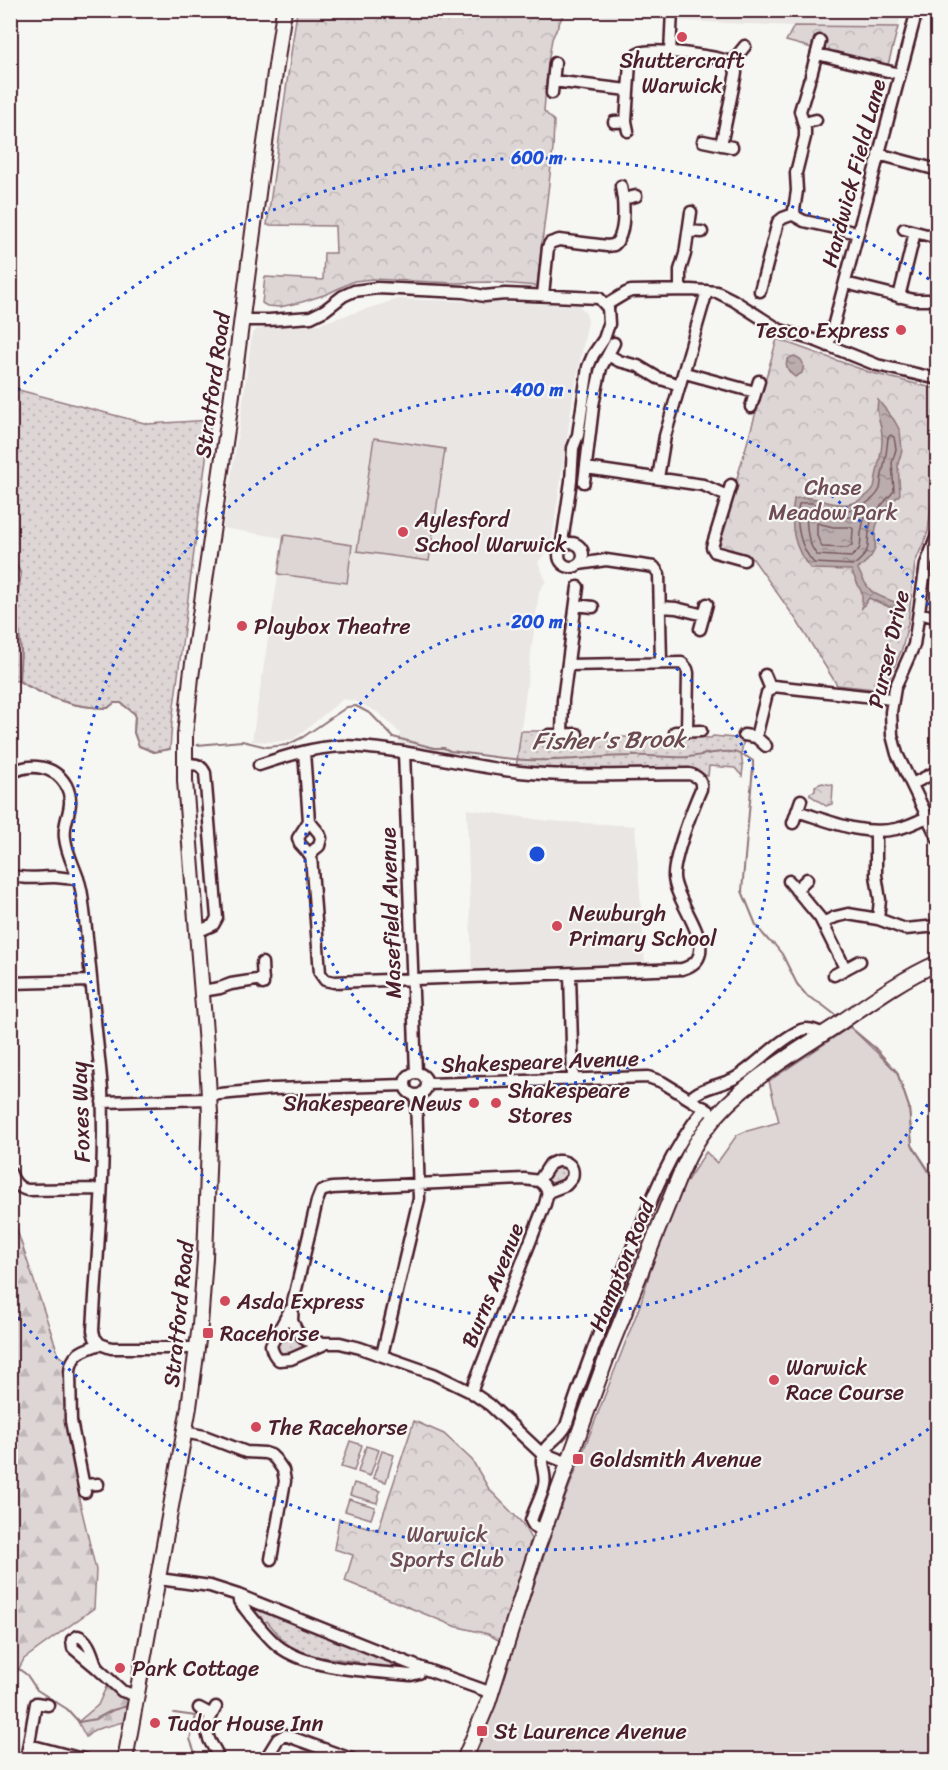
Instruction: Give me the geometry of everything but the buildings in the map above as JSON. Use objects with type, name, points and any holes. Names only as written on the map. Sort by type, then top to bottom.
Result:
[{"type":"main road","name":"Stratford Road","points":[[125,1760],[184,1432],[203,1296],[208,1215],[209,1097],[187,819],[186,719],[243,320],[284,10]]},
{"type":"main road","name":"Hampton Road","points":[[464,1760],[492,1693],[543,1532],[616,1333],[679,1178],[711,1112],[900,982],[938,963]]},
{"type":"street","points":[[670,53],[672,10]]},
{"type":"street","name":"Hardwick Field Lane","points":[[828,346],[917,10]]},
{"type":"street","points":[[820,41],[800,111],[805,137],[796,173],[797,191],[794,214],[804,221],[858,233]]},
{"type":"street","points":[[732,62],[745,46]]},
{"type":"street","points":[[614,122],[627,126],[630,63],[635,55],[644,52],[698,55],[732,62],[736,73],[726,146],[703,141]]},
{"type":"street","points":[[817,54],[900,74]]},
{"type":"street","points":[[552,93],[555,63]]},
{"type":"street","points":[[553,81],[627,90]]},
{"type":"street","points":[[804,123],[816,120]]},
{"type":"street","points":[[878,154],[938,170]]},
{"type":"street","points":[[543,295],[550,243],[559,240],[607,246],[614,245],[619,239],[623,199],[621,186]]},
{"type":"street","points":[[623,199],[636,196]]},
{"type":"street","points":[[680,290],[681,264],[685,255],[691,212]]},
{"type":"street","points":[[760,291],[778,222],[794,214]]},
{"type":"street","points":[[904,229],[938,237]]},
{"type":"street","points":[[689,231],[702,232]]},
{"type":"street","points":[[898,297],[915,232]]},
{"type":"street","points":[[845,284],[919,301],[938,300]]},
{"type":"street","points":[[243,320],[311,317],[354,291],[377,288],[464,292],[484,296],[505,294],[599,298],[608,309],[609,324],[607,334],[588,367],[578,435],[579,451],[573,470],[560,557],[563,564],[572,567],[606,560],[654,567],[659,574],[661,662]]},
{"type":"street","points":[[608,309],[631,291],[707,291],[733,300],[780,330],[888,368],[938,379]]},
{"type":"street","points":[[658,478],[664,436],[707,291]]},
{"type":"street","points":[[584,482],[600,368],[614,343]]},
{"type":"street","points":[[608,355],[619,361],[638,366],[658,378],[680,385]]},
{"type":"street","points":[[684,373],[755,392]]},
{"type":"street","points":[[751,407],[759,381]]},
{"type":"street","points":[[586,468],[703,485],[727,496]]},
{"type":"street","points":[[731,484],[712,547],[715,552],[744,560]]},
{"type":"street","points":[[566,517],[572,535],[584,557],[579,564]]},
{"type":"street","name":"Purser Drive","points":[[938,533],[926,564],[914,645],[892,699],[891,728],[894,748],[938,839]]},
{"type":"street","points":[[561,549],[568,543],[572,543],[606,560]]},
{"type":"street","points":[[562,734],[563,700],[578,587]]},
{"type":"street","points":[[700,629],[707,604]]},
{"type":"street","points":[[576,605],[593,608]]},
{"type":"street","points":[[660,607],[676,608],[704,615]]},
{"type":"street","points":[[919,613],[938,618]]},
{"type":"street","points":[[568,664],[682,663],[687,669],[687,731]]},
{"type":"street","points":[[756,737],[770,687],[765,675]]},
{"type":"street","points":[[770,687],[892,699]]},
{"type":"street","points":[[675,732],[701,731]]},
{"type":"street","points":[[549,735],[577,734]]},
{"type":"street","points":[[744,735],[756,737],[766,746]]},
{"type":"street","points":[[259,765],[304,752],[344,746],[404,752],[524,772],[602,775],[689,774],[699,779],[701,789],[677,857],[673,876],[677,893],[700,941],[700,954],[696,962],[682,969],[412,980],[334,982],[325,980],[320,973],[311,856],[319,846],[321,838],[319,832],[309,821]]},
{"type":"street","points":[[304,752],[309,821],[298,838],[302,848],[311,856]]},
{"type":"street","name":"Masefield Avenue","points":[[404,752],[416,1073]]},
{"type":"street","points":[[185,765],[196,764],[205,773],[217,918],[213,925],[197,932]]},
{"type":"street","name":"Foxes Way","points":[[10,774],[25,767],[39,767],[55,773],[69,792],[71,803],[65,840],[82,892],[102,1102],[101,1189],[93,1331],[100,1344]]},
{"type":"street","points":[[912,784],[938,771]]},
{"type":"street","points":[[793,823],[799,806],[849,827],[876,831],[899,829],[927,818]]},
{"type":"street","points":[[876,831],[876,875],[880,900],[878,919]]},
{"type":"street","points":[[10,875],[78,878]]},
{"type":"street","points":[[807,879],[792,886],[823,923],[845,968]]},
{"type":"street","points":[[823,923],[848,914],[878,919],[905,929],[938,926]]},
{"type":"street","points":[[834,975],[860,961]]},
{"type":"street","points":[[202,991],[231,984],[263,982],[262,963]]},
{"type":"street","points":[[570,974],[573,1079]]},
{"type":"street","points":[[10,983],[91,981]]},
{"type":"street","points":[[690,1099],[696,1094],[735,1078],[800,1031],[811,1029],[824,1034]]},
{"type":"street","points":[[416,1073],[423,1076],[427,1084],[423,1093],[416,1095],[409,1093],[405,1085],[407,1078],[416,1073]]},
{"type":"street","name":"Shakespeare Avenue","points":[[427,1084],[648,1077],[659,1080],[711,1112]]},
{"type":"street","points":[[102,1102],[209,1097],[273,1089],[405,1085]]},
{"type":"street","points":[[382,1355],[419,1199],[416,1095]]},
{"type":"street","name":"Hampton Road","points":[[543,1454],[566,1426],[631,1253],[667,1166],[681,1142],[711,1112]]},
{"type":"street","points":[[539,1181],[550,1164],[561,1161],[570,1165],[573,1175],[570,1182],[548,1192],[539,1181],[524,1179],[332,1188],[321,1191],[291,1317],[297,1330],[306,1340],[340,1343],[360,1348],[434,1374],[471,1392],[490,1405],[543,1454],[568,1463]]},
{"type":"street","points":[[10,1172],[15,1182],[27,1190],[101,1189]]},
{"type":"street","name":"Burns Avenue","points":[[471,1392],[548,1192]]},
{"type":"street","points":[[293,1302],[271,1345],[273,1355],[279,1360],[291,1359],[328,1343]]},
{"type":"street","points":[[98,1484],[85,1488],[71,1421],[70,1365],[80,1351],[100,1344],[111,1348],[197,1347]]},
{"type":"street","points":[[184,1432],[204,1436],[246,1452],[265,1453],[276,1460],[283,1470],[285,1481],[271,1532],[271,1559]]},
{"type":"street","points":[[543,1454],[541,1460],[544,1485],[531,1521],[543,1532]]},
{"type":"street","points":[[159,1579],[210,1587],[238,1595],[420,1668],[492,1693]]},
{"type":"street","points":[[238,1595],[239,1601],[276,1644],[301,1660],[411,1675],[419,1673],[420,1668]]},
{"type":"street","points":[[97,1668],[122,1691],[137,1696]]},
{"type":"street","points":[[26,1760],[36,1703],[48,1706]]},
{"type":"street","points":[[199,1708],[214,1711],[207,1726],[207,1732],[218,1760]]},
{"type":"street","points":[[265,1760],[282,1736],[288,1736],[354,1760]]},
{"type":"street","points":[[29,1745],[86,1760]]},
{"type":"shaded area","points":[[480,11],[902,11],[898,27],[794,26],[619,18],[564,13]]},
{"type":"shaded area","name":"Aylesford School Warwick","points":[[398,299],[579,305],[588,321],[573,397],[551,545],[538,562],[546,581],[539,591],[517,760],[398,747],[400,733],[379,713],[355,701],[343,699],[294,739],[275,742],[252,741],[284,538],[223,528],[252,335],[256,330],[265,328],[319,324]]},
{"type":"shaded area","name":"Newburgh Primary School","points":[[467,809],[548,821],[635,826],[645,965],[472,972]]},
{"type":"green space","points":[[297,11],[564,13],[552,39],[548,63],[544,111],[554,121],[553,149],[537,286],[489,282],[454,283],[372,279],[354,281],[327,294],[280,307],[267,306],[262,303],[265,277],[323,280],[324,253],[336,253],[335,226],[267,225]]},
{"type":"green space","points":[[794,26],[898,27],[888,65],[821,51],[822,41],[814,40],[812,48],[786,41]]},
{"type":"green space","name":"Chase Meadow Park","points":[[777,339],[872,373],[937,389],[937,459],[928,532],[915,563],[908,623],[902,649],[884,690],[837,685],[795,618],[753,559],[722,549],[716,544]]},
{"type":"green space","points":[[11,388],[148,424],[211,420],[170,749],[154,752],[139,746],[134,733],[135,714],[121,703],[114,703],[108,708],[71,704],[50,697],[16,680],[11,683]]},
{"type":"green space","points":[[374,438],[445,449],[429,561],[357,551]]},
{"type":"green space","points":[[284,535],[352,545],[347,583],[278,574]]},
{"type":"green space","points":[[521,731],[545,731],[546,739],[668,736],[711,738],[713,736],[744,739],[741,754],[742,776],[735,768],[709,766],[708,776],[694,772],[516,768]]},
{"type":"green space","points":[[822,783],[833,785],[832,804],[826,806],[810,795],[815,791],[815,786]]},
{"type":"green space","name":"Warwick Race Course","points":[[850,1027],[897,1072],[909,1107],[912,1145],[937,1185],[937,1759],[471,1760],[485,1729],[553,1529],[640,1305],[659,1242],[678,1194],[706,1152],[717,1163],[737,1135],[779,1122],[769,1081]]},
{"type":"green space","points":[[556,1165],[568,1167],[567,1182],[551,1187],[546,1179]]},
{"type":"green space","points":[[10,1209],[59,1356],[66,1360],[63,1374],[79,1499],[96,1570],[94,1608],[24,1659],[11,1684]]},
{"type":"green space","points":[[286,1323],[314,1345],[287,1357],[279,1356],[274,1343]]},
{"type":"green space","name":"Warwick Sports Club","points":[[414,1421],[444,1434],[472,1460],[489,1489],[522,1523],[531,1539],[500,1641],[488,1634],[454,1626],[345,1581],[353,1555],[334,1549],[339,1519],[378,1530]]},
{"type":"green space","points":[[350,1441],[362,1445],[354,1471],[341,1467]]},
{"type":"green space","points":[[366,1446],[379,1450],[370,1476],[358,1472]]},
{"type":"green space","points":[[382,1451],[394,1455],[386,1482],[373,1478]]},
{"type":"green space","points":[[354,1483],[380,1491],[377,1503],[350,1495]]},
{"type":"green space","points":[[349,1499],[375,1507],[371,1519],[345,1511]]},
{"type":"green space","points":[[254,1605],[407,1667],[409,1670],[358,1668],[358,1662],[323,1657],[321,1663],[278,1642],[281,1638],[267,1621],[262,1625],[250,1609]]},
{"type":"green space","points":[[107,1685],[118,1695],[129,1699],[123,1722],[94,1730],[86,1737],[78,1722],[98,1705]]},
{"type":"water","points":[[794,356],[801,360],[803,367],[802,373],[795,377],[786,363]]},
{"type":"water","points":[[878,400],[900,431],[902,450],[898,464],[900,494],[879,520],[873,554],[858,569],[874,593],[900,604],[891,608],[869,598],[862,608],[862,593],[851,570],[811,569],[805,561],[794,536],[793,509],[794,499],[809,498],[834,504],[848,504],[870,493],[875,485],[882,447],[882,431],[877,412]]},
{"type":"waterway","name":"Fisher's Brook","points":[[10,554],[21,574],[16,604],[21,651],[19,681],[51,697],[72,704],[108,708],[114,703],[121,703],[135,714],[134,733],[139,746],[154,752],[170,749]]},
{"type":"waterway","name":"Fisher's Brook","points":[[197,745],[242,741],[267,747],[287,745],[303,737],[347,707],[356,706],[371,714],[393,737],[434,748],[498,758],[566,760],[619,756],[680,757],[721,752],[745,756],[753,761],[753,767],[742,891],[756,925],[782,954],[797,984],[807,996],[838,1017]]},
{"type":"waterway","name":"Fisher's Brook","points":[[850,1027],[875,1048],[897,1072],[909,1107],[912,1145],[938,1184]]},
{"type":"waterway","points":[[10,1670],[19,1669],[27,1675],[37,1690],[67,1709],[79,1722],[96,1719],[127,1706]]},
{"type":"waterway","points":[[174,1713],[196,1716],[190,1739],[195,1753]]},
{"type":"place","name":"Shuttercraft Warwick","points":[[682,37]]},
{"type":"place","name":"Tesco Express","points":[[901,330]]},
{"type":"place","name":"Aylesford School Warwick","points":[[403,532]]},
{"type":"place","name":"Playbox Theatre","points":[[242,626]]},
{"type":"place","name":"Newburgh Primary School","points":[[557,926]]},
{"type":"place","name":"Shakespeare News","points":[[474,1103]]},
{"type":"place","name":"Shakespeare Stores","points":[[496,1103]]},
{"type":"place","name":"Asda Express","points":[[225,1301]]},
{"type":"place","name":"Racehorse","points":[[208,1333]]},
{"type":"place","name":"Warwick Race Course","points":[[774,1380]]},
{"type":"place","name":"The Racehorse","points":[[256,1427]]},
{"type":"place","name":"Goldsmith Avenue","points":[[578,1459]]},
{"type":"place","name":"Park Cottage","points":[[120,1668]]},
{"type":"place","name":"Tudor House Inn","points":[[155,1723]]},
{"type":"place","name":"St Laurence Avenue","points":[[482,1731]]}]
